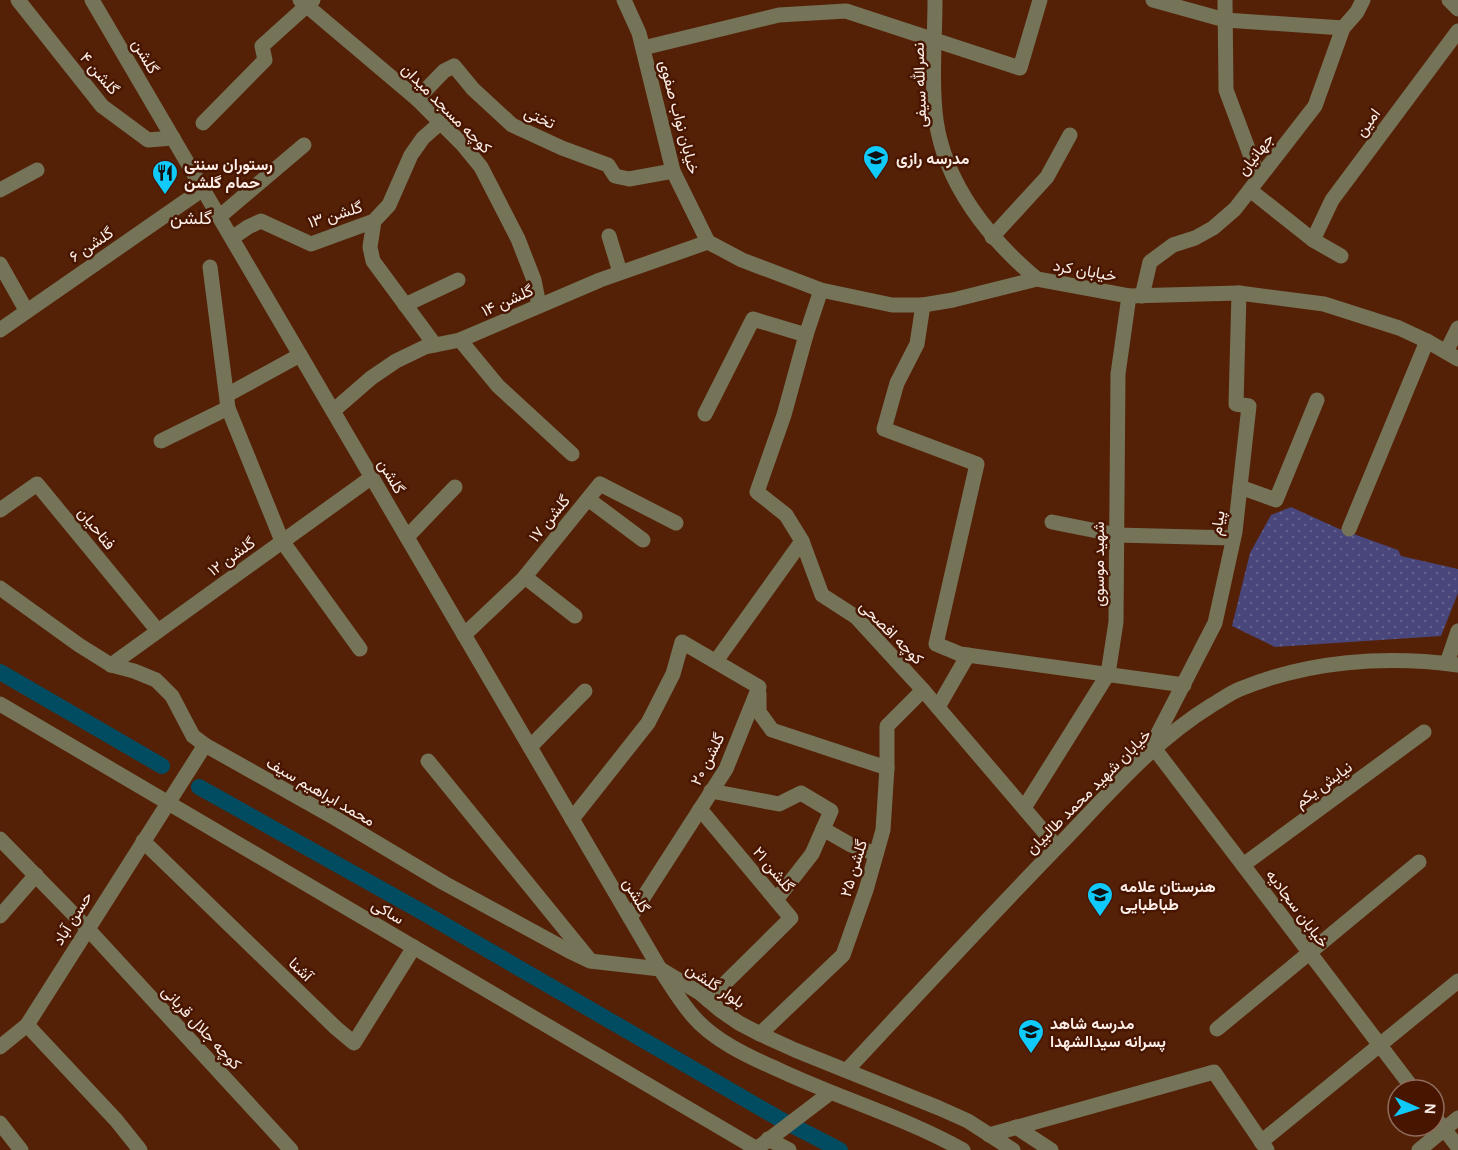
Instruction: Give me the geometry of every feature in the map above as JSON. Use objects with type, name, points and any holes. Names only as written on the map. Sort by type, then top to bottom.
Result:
[{"type":"street","name":"گلشن ۴","points":[[18,0],[102,106],[148,140],[173,138]]},
{"type":"street","name":"گلشن","points":[[92,0],[660,969]]},
{"type":"street","name":"خیابان نواب صفوی","points":[[624,0],[643,48],[673,171],[708,242]]},
{"type":"street","name":"نصرالله سیفی","points":[[935,0],[936,118],[941,145],[954,177],[992,237],[1037,279]]},
{"type":"street","points":[[643,48],[779,15],[846,11],[1020,68],[1040,0]]},
{"type":"street","points":[[1153,0],[1225,20],[1343,28]]},
{"type":"street","points":[[1225,0],[1227,90],[1254,184],[1313,240],[1341,256]]},
{"type":"street","name":"جهانیان","points":[[1135,296],[1150,262],[1173,245],[1195,238],[1214,228],[1235,209],[1315,106],[1343,28],[1358,12],[1363,0]]},
{"type":"street","points":[[1449,0],[1458,9]]},
{"type":"street","points":[[203,123],[266,60],[262,46],[307,2]]},
{"type":"street","name":"کوچه مسجد میدان","points":[[307,2],[417,99],[481,167],[518,239],[534,280],[539,305]]},
{"type":"street","name":"امین","points":[[1313,240],[1332,200],[1458,31]]},
{"type":"street","name":"تختی","points":[[417,99],[444,71],[454,66],[473,89],[512,125],[561,148],[608,165],[615,176],[629,179],[673,171]]},
{"type":"street","name":"گلشن ۱۳","points":[[232,238],[261,221],[311,244],[374,221],[389,205],[411,155],[423,138],[440,123]]},
{"type":"street","points":[[992,237],[1047,177],[1070,135]]},
{"type":"street","points":[[219,217],[304,145]]},
{"type":"street","points":[[0,190],[37,170]]},
{"type":"street","name":"گلشن ۶","points":[[0,330],[203,189]]},
{"type":"street","points":[[374,221],[370,247],[373,261],[435,345]]},
{"type":"street","points":[[609,236],[620,272]]},
{"type":"street","name":"گلشن ۱۴","points":[[333,411],[371,378],[396,361],[426,347],[460,340],[620,272],[708,242]]},
{"type":"street","name":"خیابان کرد","points":[[708,242],[742,260],[821,290],[892,305],[923,305],[953,300],[1037,279],[1135,296],[1239,293],[1324,303],[1399,328],[1452,356]]},
{"type":"street","points":[[0,264],[26,310]]},
{"type":"street","points":[[210,267],[228,402],[282,541],[360,649]]},
{"type":"street","points":[[405,305],[458,280]]},
{"type":"street","name":"کوچه افصحی","points":[[821,290],[784,415],[757,492],[786,515],[802,542],[822,595],[856,617],[938,707],[1057,847]]},
{"type":"street","name":"پیام","points":[[1151,750],[1215,623],[1233,538],[1248,406],[1236,404],[1239,293]]},
{"type":"street","name":"شهید موسوی","points":[[1024,808],[1108,674],[1116,622],[1118,374],[1135,296]]},
{"type":"street","points":[[923,305],[917,344],[897,383],[884,429],[977,464],[936,644],[960,654],[1184,685]]},
{"type":"street","points":[[705,414],[753,319],[806,335]]},
{"type":"street","points":[[1452,356],[1458,328]]},
{"type":"street","points":[[460,340],[498,386],[572,454]]},
{"type":"street","points":[[1349,529],[1427,341]]},
{"type":"street","points":[[161,441],[228,402],[300,355]]},
{"type":"street","points":[[1240,487],[1276,500],[1317,400]]},
{"type":"street","name":"گلشن ۱۲","points":[[111,665],[372,477]]},
{"type":"street","name":"فتاحیان","points":[[0,510],[37,484],[158,631]]},
{"type":"street","name":"گلشن ۱۷","points":[[464,635],[525,577],[600,484],[676,523]]},
{"type":"street","points":[[406,537],[455,487]]},
{"type":"street","points":[[588,499],[643,540]]},
{"type":"street","points":[[1052,522],[1117,535],[1233,538]]},
{"type":"street","points":[[716,661],[802,542]]},
{"type":"street","points":[[525,577],[575,616]]},
{"type":"street","name":"محمد ابراهیم سیف","points":[[0,588],[79,645],[111,665],[156,680],[172,696],[193,736],[205,745],[444,883],[590,961],[660,969]]},
{"type":"street","points":[[1453,664],[1458,632]]},
{"type":"street","points":[[572,819],[648,723],[673,674],[682,642],[759,687],[759,712],[772,730],[887,768]]},
{"type":"street","points":[[938,707],[968,655]]},
{"type":"street","name":"خیابان شهید محمد طالبیان","points":[[847,1070],[1151,750],[1194,716],[1238,690],[1282,675],[1370,660],[1453,664]]},
{"type":"street","name":"گلشن ۲۰","points":[[630,918],[726,769],[759,687]]},
{"type":"street","name":"گلشن ۲۵","points":[[760,1034],[843,955],[866,890],[883,830],[887,726],[923,690]]},
{"type":"street","points":[[530,747],[585,691]]},
{"type":"street","name":"ساکی","points":[[0,704],[759,1147],[789,1150]]},
{"type":"street","name":"نیایش یکم","points":[[1243,865],[1424,732]]},
{"type":"street","name":"حسن آباد","points":[[0,1047],[27,1025],[205,745]]},
{"type":"street","name":"خیابان سجادیه","points":[[1151,750],[1243,865],[1405,1078]]},
{"type":"street","points":[[428,761],[590,961]]},
{"type":"street","points":[[711,791],[779,804],[801,794],[831,811],[812,854],[776,900]]},
{"type":"street","name":"گلشن ۲۱","points":[[700,809],[791,918],[708,1000]]},
{"type":"street","points":[[823,829],[851,845],[876,854]]},
{"type":"street","name":"کوچه جلال قربانی","points":[[0,839],[87,928],[291,1150]]},
{"type":"street","name":"آشنا","points":[[143,841],[354,1043],[414,947]]},
{"type":"street","points":[[1217,1029],[1419,862]]},
{"type":"street","points":[[0,916],[36,875]]},
{"type":"street","name":"بلوار گلشن","points":[[660,969],[700,993],[739,1023],[760,1034],[939,1108],[1012,1150]]},
{"type":"street","name":"بلوار گلشن","points":[[660,969],[692,1015],[726,1043],[753,1058],[830,1093],[919,1128],[963,1150]]},
{"type":"street","points":[[989,1135],[1214,1072],[1264,1146],[1380,1044],[1458,981]]},
{"type":"street","points":[[27,1025],[116,1120],[140,1150]]},
{"type":"street","points":[[759,1147],[830,1093]]},
{"type":"street","points":[[1446,1127],[1458,1118]]},
{"type":"street","points":[[0,1123],[21,1150]]},
{"type":"street","points":[[1016,1128],[1051,1150]]},
{"type":"street","points":[[1446,1132],[1458,1148]]},
{"type":"street","points":[[1419,1150],[1433,1138]]},
{"type":"shaded area","points":[[1291,507],[1337,528],[1398,550],[1401,556],[1458,569],[1458,593],[1441,636],[1275,647],[1232,626],[1250,553],[1271,515]]},
{"type":"waterway","points":[[0,672],[162,766]]},
{"type":"waterway","points":[[199,787],[424,913],[778,1118],[840,1150]]},
{"type":"place","name":"مدرسه رازی","points":[[876,181]]},
{"type":"place","name":"رستوران سنتی حمام گلشن","points":[[165,196]]},
{"type":"place","name":"هنرستان علامه طباطبایی","points":[[1100,918]]},
{"type":"place","name":"مدرسه شاهد پسرانه سیدالشهدا","points":[[1031,1055]]},
{"type":"district","name":"گلشن","points":[[191,218]]}]
